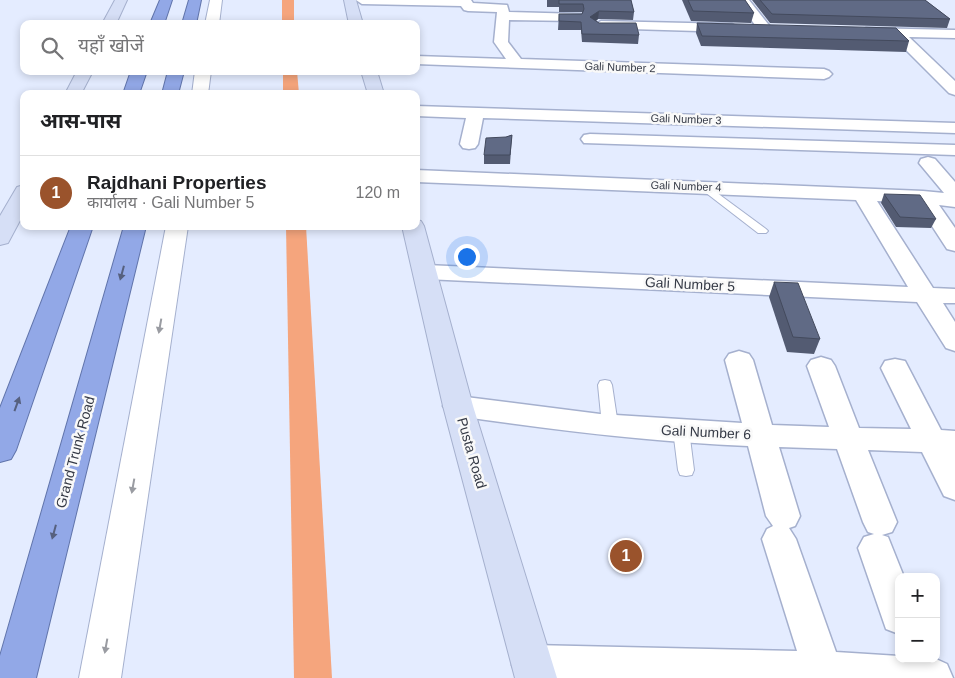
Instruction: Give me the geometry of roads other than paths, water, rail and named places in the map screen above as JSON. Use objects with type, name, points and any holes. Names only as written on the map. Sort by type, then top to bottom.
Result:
[{"type":"highway","points":[[158,20],[166,0]]},
{"type":"highway","points":[[190,20],[196,0]]},
{"type":"highway","points":[[133,90],[138,75]]},
{"type":"highway","points":[[171,90],[175,75]]},
{"type":"highway","points":[[0,450],[81,230]]},
{"type":"highway","name":"Grand Trunk Road","points":[[15,678],[134,230]]},
{"type":"main road","points":[[111,20],[121,0]]},
{"type":"main road","points":[[350,0],[355,20]]},
{"type":"main road","points":[[75,90],[83,75]]},
{"type":"main road","points":[[371,75],[375,90]]},
{"type":"main road","points":[[0,238],[20,199]]},
{"type":"main road","name":"Pusta Road","points":[[413,230],[426,272],[458,406],[534,672]]},
{"type":"street","points":[[213,20],[216,0]]},
{"type":"street","points":[[362,0],[466,1],[468,7],[503,8],[501,42],[517,64]]},
{"type":"street","points":[[598,25],[770,29],[743,0]]},
{"type":"street","points":[[502,16],[576,17]]},
{"type":"street","points":[[501,30],[519,30]]},
{"type":"street","points":[[850,31],[955,34]]},
{"type":"street","points":[[896,32],[955,90]]},
{"type":"street","points":[[539,51],[551,64]]},
{"type":"street","name":"Gali Number 2","points":[[420,60],[824,74]]},
{"type":"street","points":[[201,90],[203,75]]},
{"type":"street","points":[[939,75],[955,76]]},
{"type":"street","name":"Gali Number 3","points":[[420,111],[955,128]]},
{"type":"street","points":[[475,113],[470,141],[490,139]]},
{"type":"street","points":[[634,118],[638,140]]},
{"type":"street","points":[[782,122],[796,145]]},
{"type":"street","points":[[822,124],[837,146]]},
{"type":"street","points":[[590,138],[955,150]]},
{"type":"street","points":[[928,164],[955,194]]},
{"type":"street","name":"Gali Number 4","points":[[420,176],[923,197],[955,201]]},
{"type":"street","points":[[863,195],[955,342]]},
{"type":"street","points":[[923,197],[955,244]]},
{"type":"street","points":[[100,678],[176,230]]},
{"type":"street","name":"Gali Number 5","points":[[426,272],[955,296]]},
{"type":"street","points":[[739,360],[761,435],[781,528],[823,670]]},
{"type":"street","points":[[821,366],[850,438],[895,601]]},
{"type":"street","points":[[895,368],[943,442],[955,487]]},
{"type":"street","name":"Gali Number 6","points":[[458,406],[610,425],[761,435],[943,442]]},
{"type":"street","points":[[534,672],[692,666],[921,671]]},
{"type":"lane","points":[[705,187],[762,231]]},
{"type":"lane","points":[[606,385],[610,425]]},
{"type":"lane","points":[[680,430],[686,470]]},
{"type":"waterway","points":[[288,0],[288,20]]},
{"type":"waterway","points":[[290,75],[291,90]]},
{"type":"waterway","points":[[296,230],[313,678]]},
{"type":"place","name":"Rajdhani Properties","points":[[626,556]]}]
